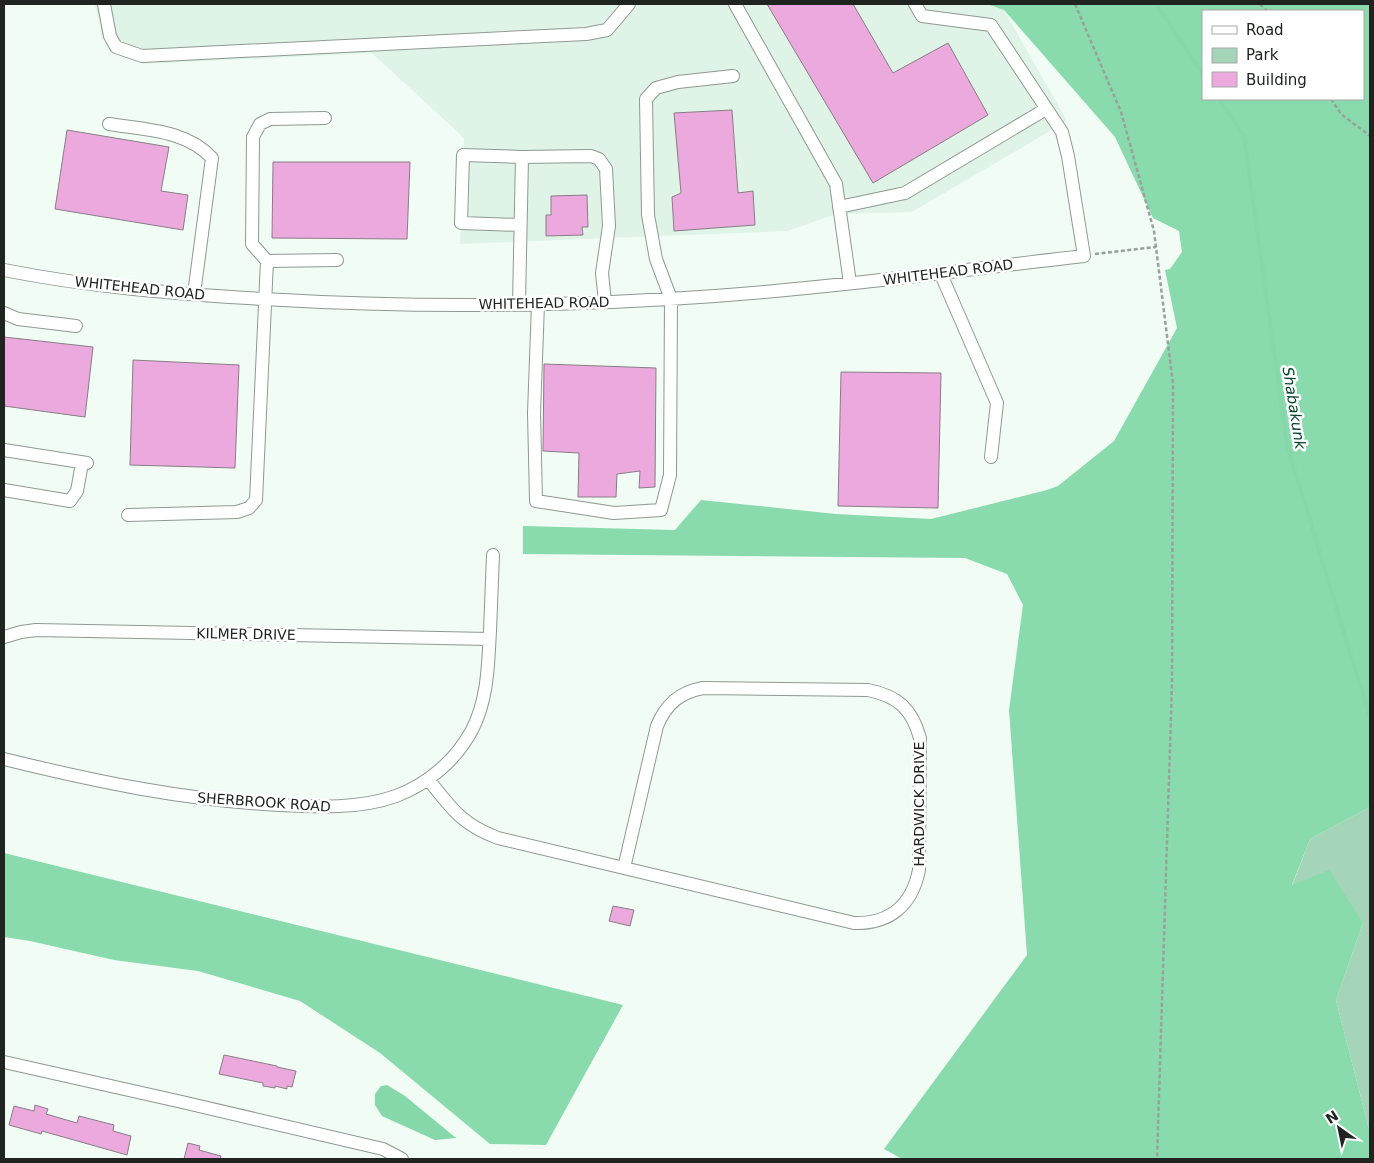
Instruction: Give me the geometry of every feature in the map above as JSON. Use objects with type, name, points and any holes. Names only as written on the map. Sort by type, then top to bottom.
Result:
[{"type":"street","points":[[104,4],[110,36],[116,47],[142,56],[586,34],[607,30],[629,4]]},
{"type":"street","points":[[735,4],[836,184],[850,283]]},
{"type":"street","points":[[915,4],[922,16],[991,25],[1062,132],[1068,156],[1084,256]]},
{"type":"street","points":[[538,304],[534,413],[536,501],[614,513],[661,510],[670,475],[671,299],[656,259],[648,215],[646,98],[656,88],[678,82],[733,76]]},
{"type":"street","points":[[839,207],[905,193],[1046,109]]},
{"type":"street","points":[[128,515],[238,512],[248,508],[256,500],[266,261],[252,244],[253,136],[260,124],[270,119],[325,118]]},
{"type":"street","points":[[110,124],[173,134],[192,141],[204,149],[212,158],[194,294]]},
{"type":"street","points":[[520,225],[461,223],[463,155],[522,157],[591,156],[599,159],[606,169],[608,226],[602,273],[605,302]]},
{"type":"street","points":[[519,304],[522,157]]},
{"type":"street","name":"WHITEHEAD ROAD","points":[[4,270],[100,285],[265,299],[353,303],[538,304],[671,299],[850,283],[1084,256]]},
{"type":"street","points":[[266,261],[337,260]]},
{"type":"street","points":[[940,272],[997,402],[990,457]]},
{"type":"street","points":[[4,313],[18,319],[76,326]]},
{"type":"street","points":[[4,450],[84,463],[78,491],[70,501],[4,490]]},
{"type":"street","name":"SHERBROOK ROAD","points":[[4,759],[82,778],[143,790],[247,803],[292,806],[341,806],[368,803],[395,796],[428,779],[445,766],[459,750],[477,718],[486,690],[493,555]]},
{"type":"street","name":"KILMER DRIVE","points":[[4,637],[36,630],[489,639]]},
{"type":"street","name":"HARDWICK DRIVE","points":[[428,779],[453,811],[466,823],[498,838],[854,923],[866,924],[879,921],[901,908],[910,897],[916,884],[919,870],[920,738],[917,725],[910,713],[901,704],[881,692],[868,690],[703,688],[680,695],[662,713],[657,726],[624,868]]},
{"type":"street","points":[[4,1062],[383,1149],[402,1159]]},
{"type":"path","points":[[1075,4],[1121,112],[1154,232],[1173,384],[1172,684],[1157,1159]]},
{"type":"path","points":[[1332,100],[1341,114],[1370,136]]},
{"type":"path","points":[[1084,256],[1156,247]]},
{"type":"shaded area","points":[[95,4],[987,4],[1004,10],[1067,121],[912,212],[836,214],[788,231],[460,244],[464,138],[372,53],[143,64],[102,38]]},
{"type":"shaded area","points":[[987,4],[1370,4],[1370,807],[1310,839],[1292,885],[1329,870],[1363,923],[1336,1000],[1370,1133],[1370,1159],[902,1159],[884,1149],[1027,955],[1009,710],[1023,605],[1007,574],[965,558],[523,554],[523,526],[675,530],[701,500],[836,514],[931,519],[1058,486],[1114,441],[1177,328],[1165,270],[1170,269],[1182,252],[1179,231],[1153,218],[1115,137],[1004,10]]},
{"type":"shaded area","points":[[4,853],[623,1005],[546,1145],[490,1144],[380,1053],[300,1001],[198,971],[114,960],[4,937]]},
{"type":"shaded area","points":[[387,1085],[405,1096],[456,1138],[435,1140],[382,1116],[375,1105],[375,1094],[381,1086]]},
{"type":"green space","points":[[1370,807],[1370,1133],[1336,1000],[1363,923],[1292,886],[1310,839]]},
{"type":"building","points":[[767,4],[853,4],[893,73],[948,43],[988,115],[873,183]]},
{"type":"building","points":[[732,110],[738,193],[753,191],[755,225],[674,231],[672,197],[681,193],[674,113]]},
{"type":"building","points":[[67,130],[169,147],[161,191],[188,195],[183,230],[55,209]]},
{"type":"building","points":[[273,162],[410,162],[407,239],[272,238]]},
{"type":"building","points":[[587,195],[588,227],[582,227],[583,235],[546,236],[546,215],[551,215],[551,196]]},
{"type":"building","points":[[4,337],[93,347],[85,417],[4,406]]},
{"type":"building","points":[[133,360],[239,365],[235,468],[130,465]]},
{"type":"building","points":[[544,364],[656,368],[655,487],[639,488],[640,471],[617,474],[616,497],[578,497],[579,453],[543,451]]},
{"type":"building","points":[[841,372],[941,373],[938,508],[838,506]]},
{"type":"building","points":[[613,906],[634,910],[630,926],[609,921]]},
{"type":"building","points":[[224,1055],[296,1071],[292,1087],[287,1086],[287,1089],[263,1086],[263,1083],[219,1074]]},
{"type":"building","points":[[35,1105],[48,1109],[46,1114],[77,1123],[79,1116],[114,1125],[113,1131],[131,1136],[127,1155],[42,1131],[41,1134],[9,1125],[14,1106],[34,1111]]},
{"type":"building","points":[[188,1143],[200,1146],[199,1150],[221,1156],[220,1159],[184,1159]]},
{"type":"waterway","name":"Shabakunk","points":[[1156,4],[1202,73]]},
{"type":"waterway","name":"Shabakunk","points":[[1220,100],[1244,136],[1287,445],[1370,718]]}]
